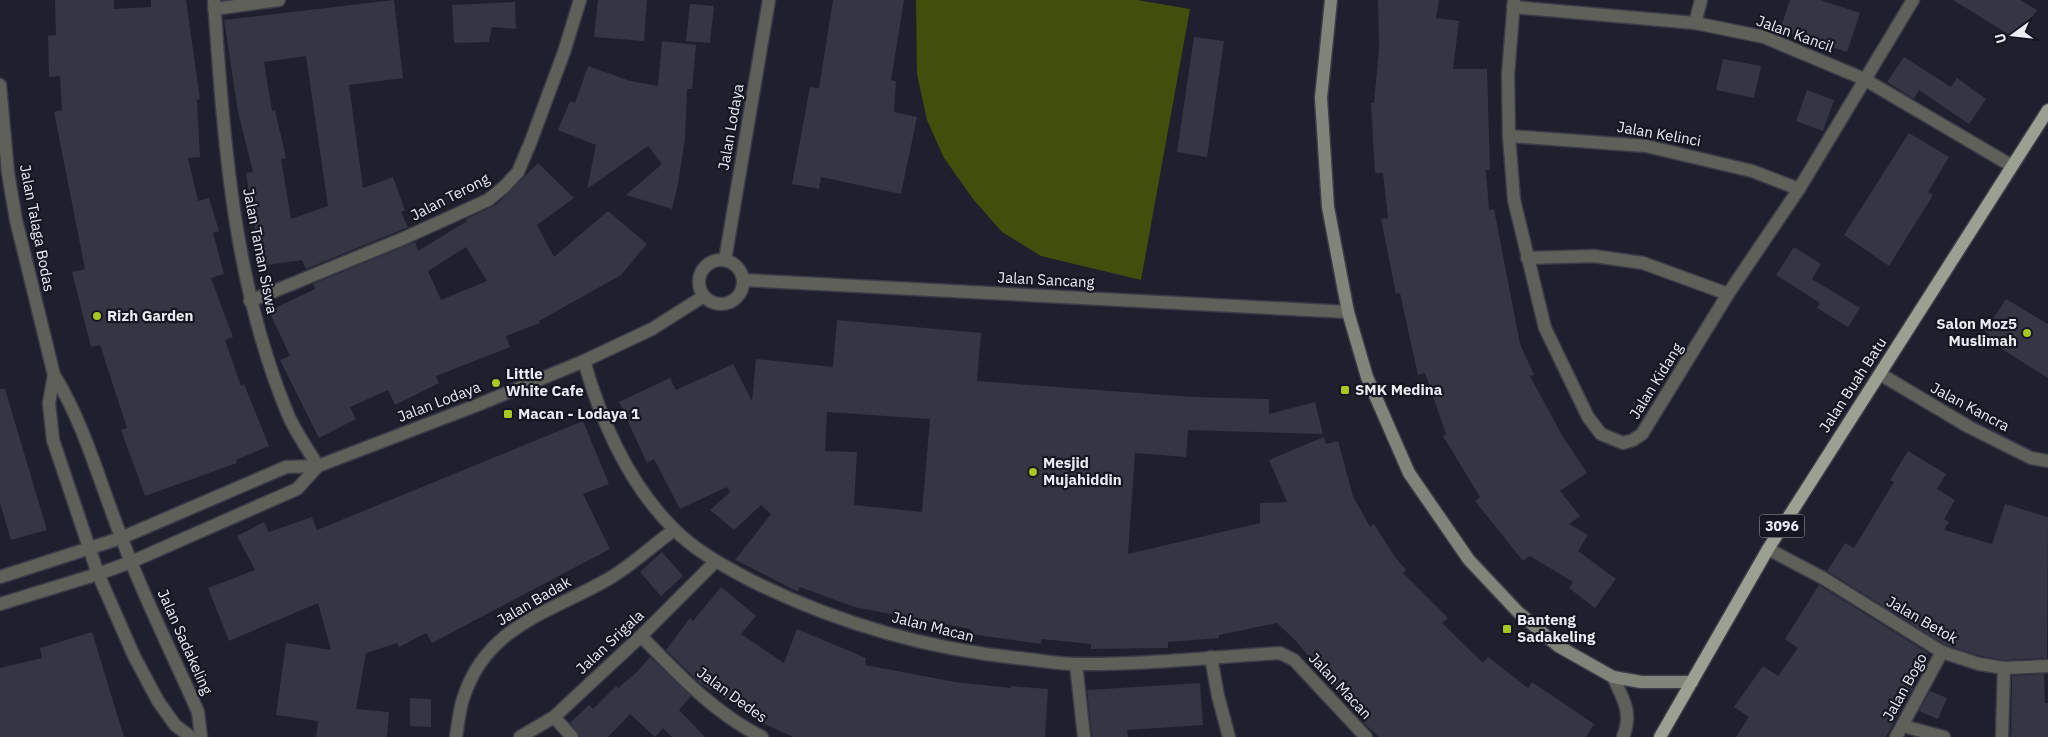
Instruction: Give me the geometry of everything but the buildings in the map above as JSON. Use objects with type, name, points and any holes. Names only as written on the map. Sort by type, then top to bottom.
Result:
[{"type":"main road","points":[[1331,0],[1320,98],[1328,207],[1348,312],[1366,377],[1409,473],[1469,560],[1518,612],[1558,646],[1612,677],[1641,682],[1692,682]]},
{"type":"main road","name":"Jalan Buah Batu","points":[[1692,682],[1768,548],[2048,110]]},
{"type":"main road","points":[[1660,737],[1692,682]]},
{"type":"street","points":[[214,5],[279,0]]},
{"type":"street","name":"Jalan Terong","points":[[250,301],[410,236],[488,200],[504,187],[518,172],[564,52],[580,0]]},
{"type":"street","name":"Jalan Lodaya","points":[[725,260],[769,0]]},
{"type":"street","points":[[1695,23],[1700,0]]},
{"type":"street","name":"Jalan Kidang","points":[[1514,4],[1508,75],[1509,136],[1514,200],[1527,258],[1545,328],[1588,417],[1601,434],[1622,443],[1633,440],[1642,434],[1728,294],[1798,189],[1913,0]]},
{"type":"street","name":"Jalan Kancil","points":[[1514,4],[1695,23],[1764,38],[1864,79],[2012,166]]},
{"type":"street","name":"Jalan Taman Siswa","points":[[214,5],[234,219],[250,301],[264,350],[290,418],[318,466]]},
{"type":"street","name":"Jalan Talaga Bodas","points":[[0,85],[8,173],[16,220],[54,375],[66,394],[81,430],[131,562]]},
{"type":"street","name":"Jalan Kelinci","points":[[1509,136],[1646,146],[1752,171],[1798,189]]},
{"type":"street","points":[[1527,258],[1594,256],[1643,262],[1728,294]]},
{"type":"street","points":[[714,260],[725,260],[736,265],[741,271],[744,280],[741,293],[730,303],[716,304],[704,296],[699,282],[703,269],[714,260]]},
{"type":"street","name":"Jalan Sancang","points":[[744,280],[1348,312]]},
{"type":"street","name":"Jalan Lodaya","points":[[0,578],[121,538],[286,466],[318,466],[584,361],[652,329],[704,296]]},
{"type":"street","name":"Jalan Macan","points":[[584,361],[592,389],[622,459],[643,494],[674,530],[715,562],[799,602],[848,622],[910,640],[975,654],[1076,664],[1280,653],[1287,655],[1366,737]]},
{"type":"street","name":"Jalan Kancra","points":[[1880,374],[1969,427],[2031,458],[2048,462]]},
{"type":"street","name":"Jalan Talaga Bodas","points":[[54,375],[49,403],[53,440],[98,574]]},
{"type":"street","name":"Jalan Lodaya","points":[[0,604],[131,562],[298,489],[318,466]]},
{"type":"street","name":"Jalan Badak","points":[[456,737],[462,700],[473,676],[496,642],[525,622],[612,577],[674,530]]},
{"type":"street","name":"Jalan Betok","points":[[1768,548],[1823,578],[1942,652],[1972,662],[2004,668],[2048,666]]},
{"type":"street","name":"Jalan Sadakeling","points":[[131,562],[198,712],[201,737]]},
{"type":"street","name":"Jalan Srigala","points":[[520,737],[554,717],[641,636],[715,562]]},
{"type":"street","points":[[98,574],[134,656],[158,701],[175,725],[191,737]]},
{"type":"street","name":"Jalan Dedes","points":[[641,636],[690,688],[747,730],[762,737]]},
{"type":"street","name":"Jalan Bogo","points":[[1900,732],[1942,652]]},
{"type":"street","points":[[1212,657],[1218,696],[1229,737]]},
{"type":"street","points":[[1076,664],[1084,737]]},
{"type":"street","points":[[2002,737],[2004,668]]},
{"type":"street","points":[[1612,677],[1627,706],[1628,724],[1623,737]]},
{"type":"street","points":[[554,717],[572,737]]},
{"type":"street","points":[[1900,732],[1944,737]]},
{"type":"green space","points":[[916,0],[1137,0],[1190,9],[1141,280],[1041,256],[1002,232],[973,199],[944,158],[927,120],[917,74]]},
{"type":"place","name":"Rizh Garden","points":[[97,316]]},
{"type":"place","name":"Salon Moz5 Muslimah","points":[[2027,333]]},
{"type":"place","name":"Little White Cafe","points":[[496,383]]},
{"type":"place","name":"SMK Medina","points":[[1345,390]]},
{"type":"place","name":"Macan - Lodaya 1","points":[[508,414]]},
{"type":"place","name":"Mesjid Mujahiddin","points":[[1033,472]]},
{"type":"place","name":"Banteng Sadakeling","points":[[1507,629]]}]
